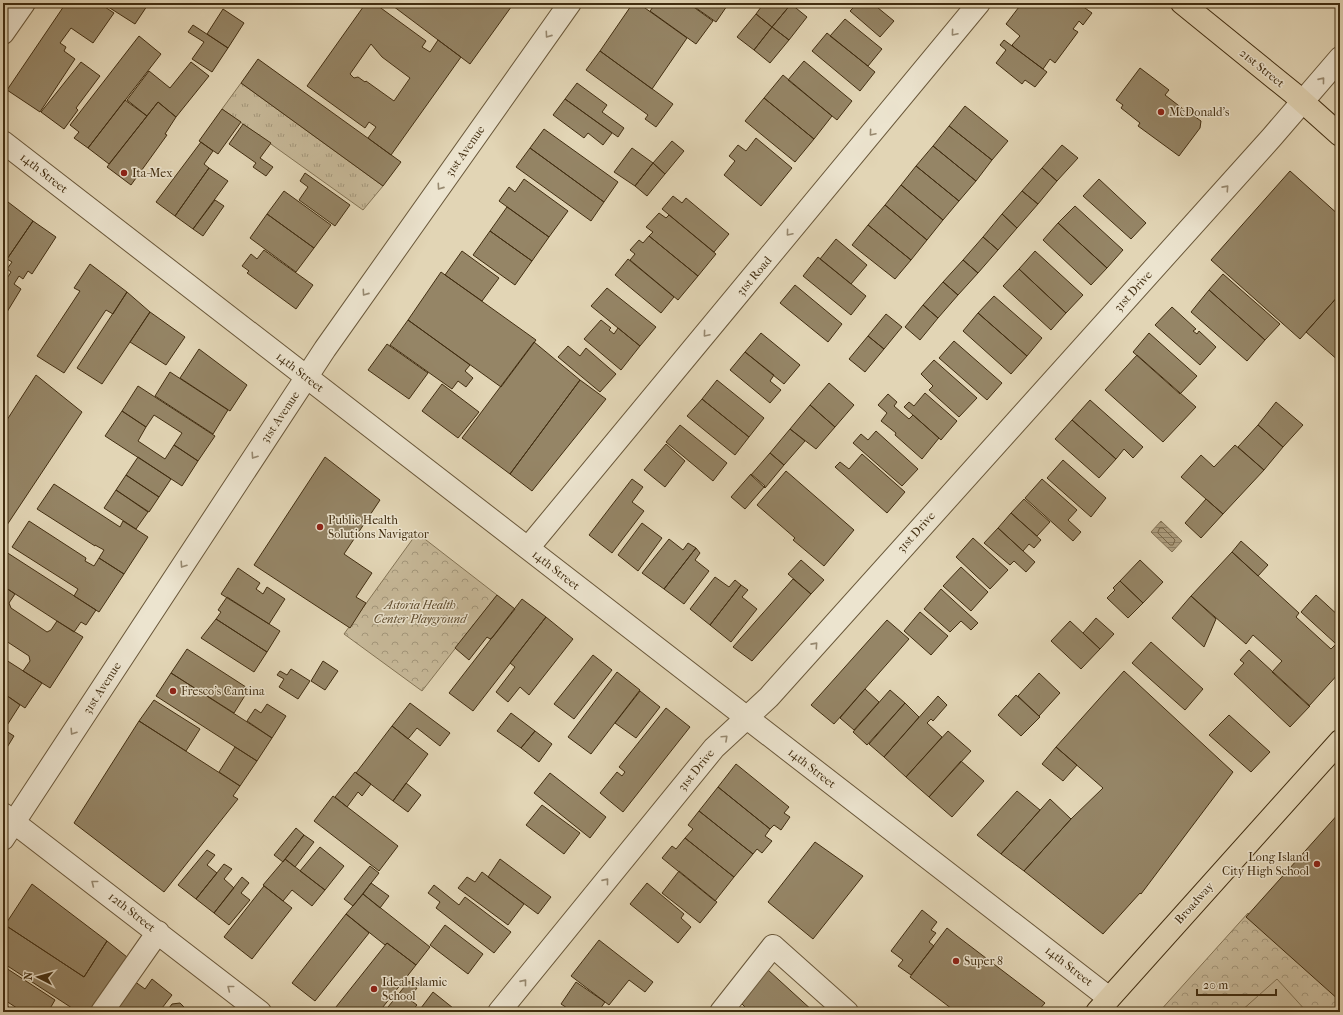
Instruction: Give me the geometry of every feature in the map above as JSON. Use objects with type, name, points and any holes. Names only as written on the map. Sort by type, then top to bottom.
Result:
[{"type":"main road","name":"21st Street","points":[[1182,3],[1304,102],[1340,135]]},
{"type":"main road","name":"Broadway","points":[[1103,1005],[1340,741]]},
{"type":"street","points":[[3,33],[24,3]]},
{"type":"street","name":"31st Avenue","points":[[3,839],[9,817],[307,377],[570,3]]},
{"type":"street","name":"31st Road","points":[[528,548],[979,3]]},
{"type":"street","name":"31st Drive","points":[[499,1012],[714,748],[772,693],[1304,102],[1340,58]]},
{"type":"street","name":"14th Street","points":[[3,142],[747,717],[1103,1005]]},
{"type":"street","name":"12th Street","points":[[9,817],[260,1012]]},
{"type":"street","points":[[102,1012],[158,932]]},
{"type":"street","points":[[722,1012],[773,946],[847,1012]]},
{"type":"green space","points":[[241,83],[383,186],[363,210],[222,109]]},
{"type":"green space","name":"Astoria Health Center Playground","points":[[417,533],[497,595],[422,691],[344,634]]},
{"type":"green space","points":[[1248,913],[1340,1000],[1340,1012],[1159,1012]]},
{"type":"green space","points":[[1277,979],[1307,1012],[1240,1012]]},
{"type":"water","points":[[1161,521],[1182,541],[1172,552],[1151,532]]},
{"type":"building","points":[[66,3],[99,3],[114,13],[93,43],[71,28],[60,43],[66,47],[64,51],[75,59],[40,112],[7,90]]},
{"type":"building","points":[[102,3],[149,3],[135,24]]},
{"type":"building","points":[[366,3],[374,3],[426,41],[422,47],[430,52],[438,40],[461,57],[391,155],[368,138],[376,127],[369,122],[365,128],[307,86]],"holes":[[[371,44],[382,57],[410,78],[394,101],[366,81],[365,82],[358,77],[354,78],[350,74]]]},
{"type":"building","points":[[389,3],[514,3],[470,64]]},
{"type":"building","points":[[633,3],[638,3],[687,38],[652,89],[600,51]]},
{"type":"building","points":[[656,3],[688,3],[713,21],[696,44],[650,11]]},
{"type":"building","points":[[689,3],[729,3],[716,22]]},
{"type":"building","points":[[764,3],[791,4],[772,27],[756,14]]},
{"type":"building","points":[[850,3],[872,3],[894,21],[880,37],[850,11],[854,7]]},
{"type":"building","points":[[1022,3],[1039,3],[1043,5],[1044,3],[1078,3],[1092,13],[1083,25],[1079,21],[1073,29],[1078,32],[1055,63],[1050,59],[1043,69],[1012,45],[1020,36],[1006,24]]},
{"type":"building","points":[[791,4],[807,17],[789,40],[772,27]]},
{"type":"building","points":[[223,9],[244,23],[228,48],[207,34]]},
{"type":"building","points":[[756,14],[772,27],[754,50],[737,37]]},
{"type":"building","points":[[845,19],[882,49],[868,66],[830,36]]},
{"type":"building","points":[[193,25],[228,48],[212,72],[192,59],[204,42],[188,32]]},
{"type":"building","points":[[772,27],[789,40],[770,63],[754,50]]},
{"type":"building","points":[[827,33],[875,72],[860,91],[812,51]]},
{"type":"building","points":[[139,36],[161,54],[88,148],[74,138],[79,132],[70,125]]},
{"type":"building","points":[[1004,40],[1047,72],[1035,87],[1025,80],[1022,84],[996,63],[1006,50],[1000,45]]},
{"type":"building","points":[[600,51],[673,104],[656,127],[645,119],[648,115],[586,70]]},
{"type":"building","points":[[258,59],[401,162],[383,186],[241,83]]},
{"type":"building","points":[[804,61],[852,101],[837,120],[788,80]]},
{"type":"building","points":[[81,62],[100,76],[76,108],[78,110],[64,129],[41,112]]},
{"type":"building","points":[[191,62],[209,76],[176,117],[158,102],[147,116],[127,100],[149,71],[170,88]]},
{"type":"building","name":"McDonald's","points":[[1140,68],[1169,90],[1165,95],[1187,112],[1190,109],[1196,113],[1194,116],[1201,121],[1200,128],[1179,156],[1138,126],[1140,123],[1121,108],[1123,105],[1116,100]]},
{"type":"building","points":[[783,75],[832,116],[814,139],[764,98]]},
{"type":"building","points":[[577,83],[607,105],[602,112],[624,128],[618,137],[565,99]]},
{"type":"building","points":[[764,98],[814,139],[795,162],[745,121]]},
{"type":"building","points":[[565,99],[612,133],[603,145],[588,133],[584,138],[553,115]]},
{"type":"building","points":[[125,100],[147,116],[109,164],[88,148]]},
{"type":"building","points":[[158,102],[176,117],[165,134],[167,135],[131,185],[107,167]]},
{"type":"building","points":[[965,106],[1008,141],[992,160],[949,126]]},
{"type":"building","points":[[222,109],[241,122],[218,154],[199,141]]},
{"type":"building","points":[[243,124],[271,143],[260,158],[273,167],[266,176],[253,167],[256,163],[229,144]]},
{"type":"building","points":[[949,126],[992,160],[976,181],[933,146]]},
{"type":"building","points":[[544,129],[618,182],[604,202],[530,148]]},
{"type":"building","points":[[756,138],[792,168],[761,206],[724,175],[735,161],[729,156],[738,145],[746,151]]},
{"type":"building","points":[[672,141],[684,151],[665,174],[653,163]]},
{"type":"building","points":[[201,142],[213,151],[204,164],[209,168],[175,216],[156,202]]},
{"type":"building","points":[[1062,145],[1078,158],[1057,181],[1042,168]]},
{"type":"building","points":[[933,146],[976,181],[959,201],[916,166]]},
{"type":"building","points":[[530,148],[604,202],[591,221],[516,167]]},
{"type":"building","points":[[632,148],[653,163],[635,186],[614,172]]},
{"type":"building","points":[[653,163],[665,174],[647,196],[635,186]]},
{"type":"building","points":[[916,166],[959,201],[943,220],[901,185]]},
{"type":"building","points":[[209,168],[228,181],[193,229],[175,216]]},
{"type":"building","points":[[1042,168],[1057,181],[1038,204],[1022,191]]},
{"type":"building","points":[[1290,171],[1340,216],[1340,294],[1300,339],[1211,260]]},
{"type":"building","points":[[305,173],[350,205],[335,226],[299,200],[308,187],[300,181]]},
{"type":"building","points":[[524,179],[568,211],[549,237],[499,201],[509,187],[515,192]]},
{"type":"building","points":[[1099,179],[1146,223],[1131,239],[1083,196]]},
{"type":"building","points":[[901,185],[943,220],[927,240],[885,205]]},
{"type":"building","points":[[284,191],[331,225],[314,248],[267,214]]},
{"type":"building","points":[[1022,191],[1038,204],[1017,228],[1002,214]]},
{"type":"building","points":[[673,196],[682,203],[686,198],[729,234],[714,252],[662,209]]},
{"type":"building","points":[[215,200],[224,206],[203,236],[193,229]]},
{"type":"building","points":[[8,202],[33,221],[3,265],[3,210]]},
{"type":"building","points":[[885,205],[927,240],[911,260],[868,225]]},
{"type":"building","points":[[1075,206],[1123,250],[1107,268],[1058,223]]},
{"type":"building","points":[[507,207],[549,237],[532,261],[490,231]]},
{"type":"building","points":[[659,213],[666,218],[669,215],[716,254],[698,276],[649,236],[653,232],[646,227]]},
{"type":"building","points":[[267,214],[314,248],[296,272],[250,238]]},
{"type":"building","points":[[1002,214],[1017,228],[998,250],[983,237]]},
{"type":"building","points":[[33,221],[56,237],[32,274],[28,271],[23,279],[19,276],[14,284],[21,289],[7,312],[3,309],[3,278],[6,280],[11,272],[7,269],[12,262],[7,259]]},
{"type":"building","points":[[1058,223],[1107,268],[1091,285],[1043,240]]},
{"type":"building","points":[[868,225],[911,260],[895,279],[852,245]]},
{"type":"building","points":[[490,231],[532,261],[515,285],[473,255]]},
{"type":"building","points":[[649,236],[698,276],[678,300],[630,260],[635,254],[630,250],[639,240],[643,243]]},
{"type":"building","points":[[983,237],[998,250],[978,273],[963,260]]},
{"type":"building","points":[[836,239],[867,265],[851,284],[820,259]]},
{"type":"building","points":[[264,250],[313,285],[296,309],[247,273],[249,271],[242,266],[251,254],[257,259]]},
{"type":"building","points":[[462,251],[499,278],[482,301],[445,275]]},
{"type":"building","points":[[1035,251],[1083,295],[1066,313],[1019,269]]},
{"type":"building","points":[[818,257],[866,296],[851,315],[803,276]]},
{"type":"building","points":[[628,259],[674,297],[661,313],[615,275]]},
{"type":"building","points":[[963,260],[978,273],[958,295],[943,282]]},
{"type":"building","points":[[90,264],[127,292],[113,314],[106,310],[64,373],[37,356],[80,291],[74,288]]},
{"type":"building","points":[[1019,269],[1066,313],[1051,330],[1003,286]]},
{"type":"building","points":[[441,272],[536,340],[501,387],[408,320]]},
{"type":"building","points":[[1223,274],[1280,324],[1265,340],[1209,290]]},
{"type":"building","points":[[943,282],[958,295],[938,318],[923,305]]},
{"type":"building","points":[[795,285],[842,324],[828,342],[780,303]]},
{"type":"building","points":[[607,288],[656,327],[640,346],[591,306]]},
{"type":"building","points":[[1209,290],[1265,340],[1247,361],[1191,312]]},
{"type":"building","points":[[127,292],[150,312],[102,384],[77,368]]},
{"type":"building","points":[[1340,294],[1340,362],[1306,332]]},
{"type":"building","points":[[994,296],[1042,338],[1027,356],[978,313]]},
{"type":"building","points":[[923,305],[938,318],[920,340],[905,327]]},
{"type":"building","points":[[1172,307],[1196,329],[1193,331],[1197,334],[1199,331],[1216,347],[1200,365],[1155,325]]},
{"type":"building","points":[[150,312],[185,337],[166,365],[130,342]]},
{"type":"building","points":[[978,313],[1027,356],[1011,374],[963,331]]},
{"type":"building","points":[[886,314],[902,327],[884,349],[868,336]]},
{"type":"building","points":[[408,320],[470,365],[465,371],[473,378],[466,387],[458,381],[452,389],[390,345]]},
{"type":"building","points":[[601,320],[611,328],[609,330],[614,334],[618,328],[640,346],[621,370],[584,339]]},
{"type":"building","points":[[761,333],[800,365],[784,384],[745,352]]},
{"type":"building","points":[[1149,333],[1197,376],[1180,394],[1133,352]]},
{"type":"building","points":[[868,336],[884,349],[865,372],[849,359]]},
{"type":"building","points":[[954,341],[1002,383],[987,400],[939,358]]},
{"type":"building","points":[[534,342],[580,380],[510,474],[462,438]]},
{"type":"building","points":[[387,344],[428,373],[409,399],[368,370]]},
{"type":"building","points":[[568,346],[580,356],[586,348],[616,374],[600,392],[558,357]]},
{"type":"building","points":[[199,349],[247,385],[230,411],[180,378]]},
{"type":"building","points":[[745,352],[774,375],[770,381],[781,390],[770,403],[730,370]]},
{"type":"building","points":[[1137,355],[1196,407],[1163,442],[1105,390]]},
{"type":"building","points":[[934,360],[977,398],[959,417],[929,390],[933,386],[921,374]]},
{"type":"building","points":[[170,372],[228,410],[213,434],[155,396]]},
{"type":"building","points":[[36,375],[82,412],[3,531],[3,426]]},
{"type":"building","points":[[580,380],[606,399],[532,491],[510,474]]},
{"type":"building","points":[[717,380],[764,418],[749,437],[702,399]]},
{"type":"building","points":[[829,383],[854,405],[835,427],[810,405]]},
{"type":"building","points":[[442,384],[479,412],[458,438],[422,411]]},
{"type":"building","points":[[138,386],[215,436],[198,461],[174,445],[182,433],[154,415],[146,427],[122,411]]},
{"type":"building","points":[[925,393],[957,421],[941,440],[904,407],[909,402],[914,406]]},
{"type":"building","points":[[888,394],[897,402],[894,406],[909,419],[913,415],[939,438],[922,459],[895,435],[896,433],[881,421],[887,413],[878,405]]},
{"type":"building","points":[[702,399],[749,437],[735,455],[687,416]]},
{"type":"building","points":[[1090,400],[1143,447],[1133,458],[1124,449],[1116,459],[1072,420]]},
{"type":"building","points":[[1276,402],[1303,425],[1283,447],[1258,425]]},
{"type":"building","points":[[810,405],[835,427],[816,449],[790,429]]},
{"type":"building","points":[[122,411],[146,427],[138,441],[165,459],[174,445],[198,461],[182,486],[105,436]]},
{"type":"building","points":[[1072,420],[1116,459],[1099,478],[1055,439]]},
{"type":"building","points":[[680,425],[727,463],[713,481],[666,442]]},
{"type":"building","points":[[1258,425],[1283,447],[1264,470],[1238,447]]},
{"type":"building","points":[[790,429],[805,441],[784,465],[770,453]]},
{"type":"building","points":[[876,431],[918,469],[902,486],[853,443],[861,434],[868,440]]},
{"type":"building","points":[[666,444],[685,461],[665,487],[644,470]]},
{"type":"building","points":[[1235,445],[1264,470],[1223,514],[1181,477],[1201,455],[1214,467]]},
{"type":"building","points":[[770,453],[784,465],[765,488],[751,475]]},
{"type":"building","points":[[862,454],[905,492],[887,513],[835,467],[840,462],[849,469]]},
{"type":"building","points":[[138,457],[171,479],[159,497],[126,475]]},
{"type":"building","name":"Public Health Solutions Navigator","points":[[325,457],[380,500],[344,554],[372,573],[356,597],[366,603],[350,628],[254,565]]},
{"type":"building","points":[[1063,460],[1106,498],[1091,517],[1047,478]]},
{"type":"building","points":[[786,471],[854,530],[824,566],[793,540],[795,538],[757,505]]},
{"type":"building","points":[[751,474],[765,486],[745,509],[731,497]]},
{"type":"building","points":[[126,475],[159,497],[149,512],[116,490]]},
{"type":"building","points":[[632,479],[643,487],[632,502],[644,511],[612,553],[589,535]]},
{"type":"building","points":[[1042,479],[1077,510],[1068,520],[1081,532],[1073,541],[1025,498]]},
{"type":"building","points":[[54,484],[120,527],[123,521],[148,537],[124,574],[99,558],[104,550],[95,546],[37,509]]},
{"type":"building","points":[[116,490],[148,512],[136,529],[104,508]]},
{"type":"building","points":[[1024,499],[1050,522],[1037,536],[1011,513]]},
{"type":"building","points":[[1206,499],[1223,514],[1201,538],[1185,523]]},
{"type":"building","points":[[1011,513],[1041,540],[1034,548],[1029,544],[1023,551],[998,528]]},
{"type":"building","points":[[29,521],[86,558],[85,561],[94,566],[99,558],[124,574],[99,612],[74,596],[78,589],[12,547]]},
{"type":"building","points":[[642,523],[662,538],[638,571],[618,555]]},
{"type":"building","points":[[998,528],[1035,562],[1026,572],[1014,561],[1010,565],[984,543]]},
{"type":"building","points":[[973,538],[1008,570],[990,589],[956,557]]},
{"type":"building","points":[[669,539],[683,550],[688,543],[696,548],[664,589],[642,573]]},
{"type":"building","points":[[1241,541],[1268,565],[1258,576],[1232,552]]},
{"type":"building","points":[[696,548],[700,553],[695,560],[709,571],[684,604],[664,589]]},
{"type":"building","points":[[3,550],[96,610],[86,625],[81,622],[74,632],[3,586]]},
{"type":"building","points":[[1232,552],[1299,613],[1296,617],[1331,649],[1335,645],[1340,650],[1340,672],[1309,706],[1272,672],[1282,661],[1253,635],[1246,644],[1191,596]]},
{"type":"building","points":[[801,560],[824,580],[811,594],[788,574]]},
{"type":"building","points":[[1140,560],[1163,582],[1143,603],[1120,581]]},
{"type":"building","points":[[961,567],[988,592],[971,611],[943,586]]},
{"type":"building","points":[[238,568],[260,583],[256,589],[263,594],[267,587],[285,599],[269,624],[221,594]]},
{"type":"building","points":[[715,577],[729,587],[735,580],[741,585],[710,625],[690,609]]},
{"type":"building","points":[[793,579],[811,594],[752,661],[733,647]]},
{"type":"building","points":[[1120,581],[1143,603],[1128,618],[1107,598],[1115,590],[1113,588]]},
{"type":"building","points":[[741,585],[748,590],[742,597],[757,609],[731,642],[710,625]]},
{"type":"building","points":[[3,586],[15,594],[9,603],[11,608],[47,632],[51,630],[57,621],[83,637],[50,688],[23,671],[30,661],[29,656],[3,639]]},
{"type":"building","points":[[941,589],[978,623],[971,630],[961,621],[950,632],[924,609]]},
{"type":"building","points":[[497,595],[515,609],[492,638],[490,639],[487,637],[469,660],[455,648]]},
{"type":"building","points":[[1316,595],[1340,617],[1340,637],[1335,643],[1301,612]]},
{"type":"building","points":[[1191,596],[1216,619],[1204,647],[1172,618]]},
{"type":"building","points":[[227,597],[280,631],[267,652],[216,619],[221,612],[218,610]]},
{"type":"building","points":[[522,599],[546,617],[473,711],[449,693]]},
{"type":"building","points":[[920,612],[948,636],[931,655],[904,631]]},
{"type":"building","points":[[546,617],[573,639],[529,695],[520,687],[508,702],[496,692],[515,667],[510,663]]},
{"type":"building","points":[[1096,618],[1114,634],[1100,649],[1083,633]]},
{"type":"building","points":[[216,619],[267,652],[254,672],[201,638]]},
{"type":"building","points":[[887,620],[909,639],[834,724],[811,705]]},
{"type":"building","points":[[1070,621],[1100,649],[1081,669],[1051,641]]},
{"type":"building","points":[[1151,642],[1203,689],[1185,710],[1132,663]]},
{"type":"building","points":[[187,649],[249,689],[234,713],[171,673]]},
{"type":"building","points":[[1249,650],[1310,706],[1290,727],[1234,674],[1244,663],[1240,660]]},
{"type":"building","points":[[593,655],[612,670],[574,719],[554,704]]},
{"type":"building","points":[[3,658],[42,683],[25,708],[3,693]]},
{"type":"building","points":[[323,661],[338,671],[325,690],[311,681]]},
{"type":"building","points":[[291,669],[310,681],[298,699],[279,687],[284,679],[277,675],[280,671],[287,675]]},
{"type":"building","points":[[1124,671],[1233,772],[1141,894],[1140,893],[1103,934],[1024,871],[1071,819],[1103,788],[1056,747]]},
{"type":"building","points":[[617,672],[640,690],[591,754],[568,737]]},
{"type":"building","points":[[171,673],[272,738],[257,761],[156,696]]},
{"type":"building","points":[[1039,673],[1060,693],[1039,716],[1018,696]]},
{"type":"building","points":[[865,689],[879,702],[854,730],[840,718]]},
{"type":"building","points":[[890,690],[905,703],[867,745],[853,732]]},
{"type":"building","points":[[640,691],[660,707],[636,738],[615,723]]},
{"type":"building","points":[[3,693],[20,705],[4,730],[3,729]]},
{"type":"building","points":[[1016,695],[1040,717],[1021,736],[998,715]]},
{"type":"building","points":[[938,696],[947,705],[933,721],[931,719],[927,723],[942,737],[906,777],[884,757]]},
{"type":"building","points":[[154,700],[200,729],[186,751],[139,721]]},
{"type":"building","points":[[410,703],[450,733],[440,746],[417,728],[408,739],[392,726]]},
{"type":"building","points":[[905,703],[919,717],[884,757],[869,744]]},
{"type":"building","points":[[267,704],[286,716],[272,738],[247,721],[255,709],[261,713]]},
{"type":"building","points":[[666,708],[690,727],[623,812],[600,793],[617,772],[622,776],[625,772],[619,767]]},
{"type":"building","points":[[511,713],[535,731],[521,748],[497,731]]},
{"type":"building","points":[[1229,715],[1270,752],[1251,772],[1209,735]]},
{"type":"building","points":[[139,721],[240,786],[233,796],[238,799],[164,892],[74,823]]},
{"type":"building","points":[[392,726],[428,754],[393,801],[356,773]]},
{"type":"building","points":[[3,729],[14,736],[3,754]]},
{"type":"building","points":[[535,731],[552,744],[539,762],[521,748]]},
{"type":"building","points":[[948,731],[971,751],[929,797],[906,777]]},
{"type":"building","points":[[235,747],[257,761],[240,786],[219,772]]},
{"type":"building","points":[[1056,747],[1077,765],[1063,781],[1042,764]]},
{"type":"building","points":[[961,761],[984,781],[952,817],[929,797]]},
{"type":"building","points":[[736,764],[789,807],[784,813],[790,817],[781,830],[774,825],[770,829],[718,787]]},
{"type":"building","points":[[355,772],[371,784],[362,796],[358,792],[347,807],[335,797]]},
{"type":"building","points":[[550,773],[606,817],[590,838],[534,793]]},
{"type":"building","points":[[406,783],[421,795],[408,812],[393,801]]},
{"type":"building","points":[[718,787],[770,829],[765,836],[772,841],[762,853],[757,849],[753,854],[699,811]]},
{"type":"building","points":[[1017,791],[1040,810],[1001,854],[977,835]]},
{"type":"building","points":[[333,796],[398,846],[379,871],[314,821]]},
{"type":"building","points":[[1050,799],[1071,819],[1024,871],[1001,854]]},
{"type":"building","points":[[542,805],[580,833],[564,854],[526,825]]},
{"type":"building","points":[[699,811],[753,854],[734,877],[685,838],[693,829],[688,825]]},
{"type":"building","name":"Long Island City High School","points":[[1340,812],[1340,1001],[1246,917]]},
{"type":"building","points":[[296,828],[304,835],[283,862],[274,855]]},
{"type":"building","points":[[304,835],[314,842],[295,867],[285,859]]},
{"type":"building","points":[[685,838],[734,877],[715,901],[662,858],[672,846],[676,849]]},
{"type":"building","points":[[815,842],[863,876],[813,939],[768,902]]},
{"type":"building","points":[[320,847],[344,866],[325,890],[300,871]]},
{"type":"building","points":[[207,850],[215,855],[207,865],[217,873],[196,899],[178,885]]},
{"type":"building","points":[[285,859],[325,890],[312,906],[292,890],[283,901],[263,885]]},
{"type":"building","points":[[500,859],[551,897],[538,914],[488,877]]},
{"type":"building","points":[[224,864],[232,869],[224,879],[234,888],[214,913],[196,899]]},
{"type":"building","points":[[370,866],[379,873],[353,906],[344,899]]},
{"type":"building","points":[[679,871],[717,902],[700,923],[662,893]]},
{"type":"building","points":[[482,872],[524,904],[508,925],[458,888],[467,877],[475,882]]},
{"type":"building","points":[[242,877],[249,883],[241,893],[250,900],[229,925],[214,913]]},
{"type":"building","points":[[371,883],[389,896],[380,908],[363,894]]},
{"type":"building","points":[[647,883],[684,914],[681,918],[691,927],[678,943],[630,904]]},
{"type":"building","points":[[32,884],[107,941],[84,977],[5,925]]},
{"type":"building","points":[[434,885],[459,905],[465,897],[511,932],[494,953],[436,908],[440,902],[428,893]]},
{"type":"building","points":[[264,886],[292,908],[252,959],[224,937]]},
{"type":"building","points":[[363,894],[430,947],[416,965],[387,943],[385,945],[346,914]]},
{"type":"building","points":[[922,910],[937,922],[931,930],[936,933],[929,942],[934,946],[911,975],[898,966],[903,960],[891,951]]},
{"type":"building","points":[[346,914],[369,933],[315,1001],[292,983]]},
{"type":"building","points":[[5,925],[84,977],[107,941],[127,957],[91,1012],[78,1012],[3,963],[3,928]]},
{"type":"building","points":[[445,925],[483,954],[468,974],[430,945]]},
{"type":"building","name":"Super 8","points":[[947,928],[1045,1003],[1037,1012],[956,1012],[910,977]]},
{"type":"building","points":[[599,940],[653,982],[645,992],[629,980],[609,1005],[571,976]]},
{"type":"building","name":"Ideal Islamic School","points":[[387,943],[416,965],[379,1012],[332,1012]]},
{"type":"building","points":[[3,966],[55,1000],[48,1012],[23,1012],[3,999]]},
{"type":"building","points":[[768,970],[814,1012],[744,1012],[747,1009],[740,1002]]},
{"type":"building","points":[[152,979],[172,995],[159,1012],[109,1012],[134,981],[145,989]]},
{"type":"building","points":[[409,981],[417,988],[409,999],[417,1005],[411,1012],[384,1012]]},
{"type":"building","points":[[576,982],[605,1002],[598,1012],[573,1012],[561,1004]]},
{"type":"building","points":[[433,992],[458,1012],[418,1012]]},
{"type":"building","points":[[3,1003],[16,1012],[3,1012]]},
{"type":"building","points":[[180,1003],[184,1007],[184,1012],[166,1012],[172,1004]]},
{"type":"place","name":"McDonald's","points":[[1161,112]]},
{"type":"place","name":"Ita-Mex","points":[[124,173]]},
{"type":"place","name":"Public Health Solutions Navigator","points":[[320,527]]},
{"type":"place","name":"Fresco's Cantina","points":[[173,691]]},
{"type":"place","name":"Long Island City High School","points":[[1317,864]]},
{"type":"place","name":"Super 8","points":[[956,961]]},
{"type":"place","name":"Ideal Islamic School","points":[[374,989]]}]
